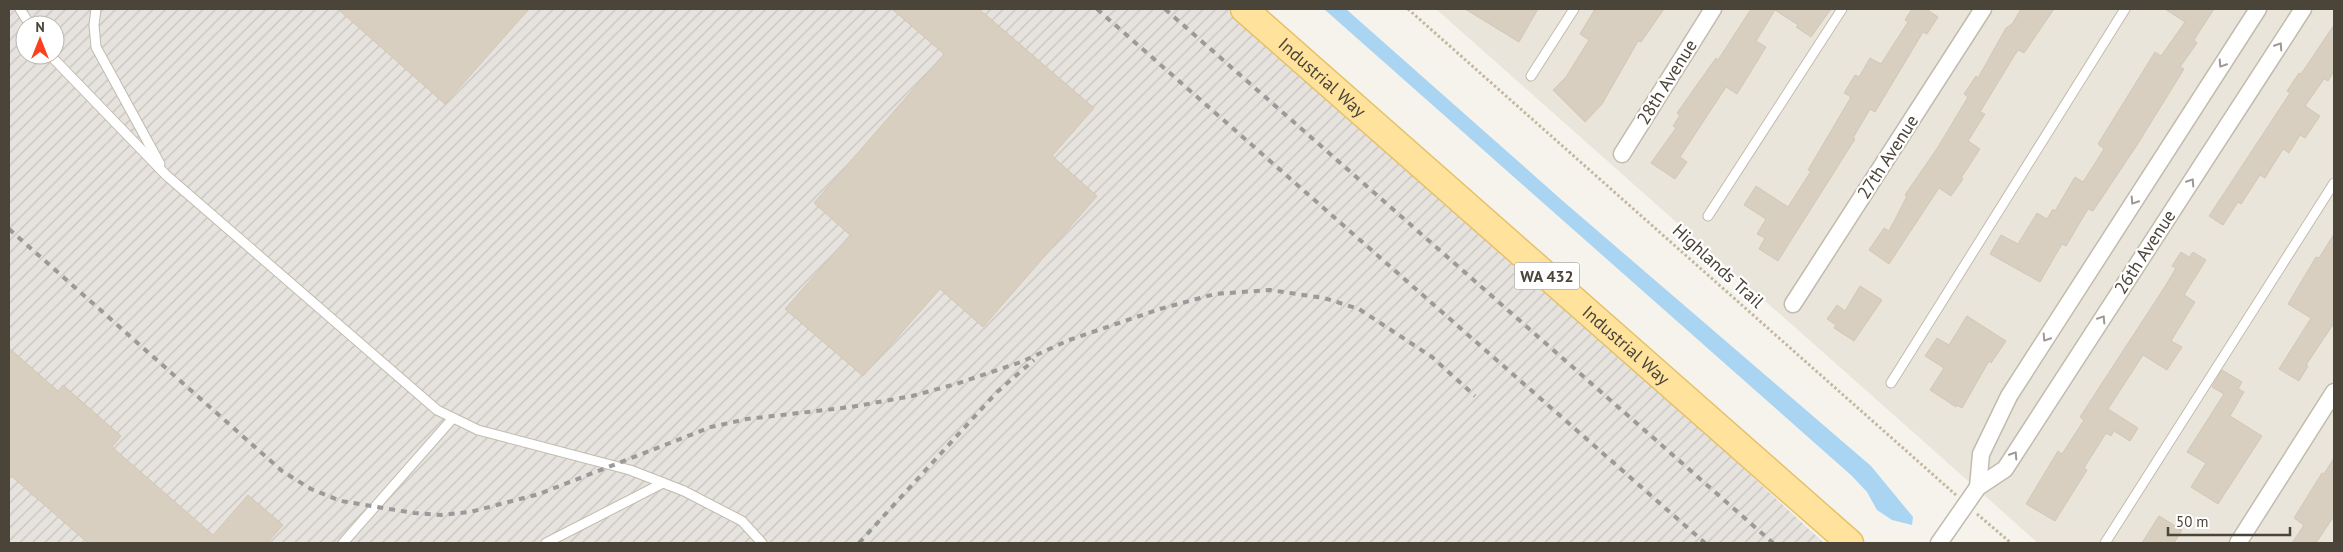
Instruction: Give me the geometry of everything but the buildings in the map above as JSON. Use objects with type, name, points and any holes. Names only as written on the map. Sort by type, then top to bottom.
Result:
[{"type":"main road","name":"Industrial Way","points":[[1244,9],[1850,543]]},
{"type":"street","name":"28th Avenue","points":[[1622,154],[1713,9]]},
{"type":"street","name":"27th Avenue","points":[[1794,304],[1983,9]]},
{"type":"street","name":"26th Avenue","points":[[1978,487],[1981,454],[2009,396],[2258,9]]},
{"type":"street","name":"26th Avenue","points":[[1939,543],[1978,487],[2005,469],[2303,9]]},
{"type":"street","points":[[2238,543],[2334,392]]},
{"type":"lane","points":[[96,9],[94,26],[96,47],[166,174]]},
{"type":"lane","points":[[1531,76],[1574,9]]},
{"type":"lane","points":[[1708,216],[1842,9]]},
{"type":"lane","points":[[1891,383],[2125,9]]},
{"type":"lane","points":[[60,65],[166,174],[437,410],[478,430],[630,470],[663,483],[742,521],[762,543]]},
{"type":"lane","points":[[2105,543],[2334,183]]},
{"type":"lane","points":[[343,543],[453,418]]},
{"type":"lane","points":[[546,543],[663,483]]},
{"type":"path","name":"Highlands Trail","points":[[1408,9],[2011,543]]},
{"type":"shaded area","points":[[9,9],[1243,9],[1321,77],[1824,543],[9,543]]},
{"type":"shaded area","points":[[1436,9],[2334,9],[2334,543],[2038,543]]},
{"type":"water","points":[[1324,9],[1346,9],[1564,202],[1871,466],[1913,517],[1912,525],[1892,520],[1877,510],[1867,492],[1852,476]]},
{"type":"railway","points":[[1097,9],[1705,543]]},
{"type":"railway","points":[[1165,9],[1773,543]]},
{"type":"railway","points":[[9,229],[282,471],[311,489],[341,501],[414,513],[441,515],[470,512],[539,494],[711,427],[747,419],[851,407],[912,396],[956,384],[1021,362],[1069,340],[1160,309],[1215,294],[1270,290],[1324,298],[1359,309],[1432,357],[1475,396]]},
{"type":"railway","points":[[859,543],[997,392],[1034,360]]}]
